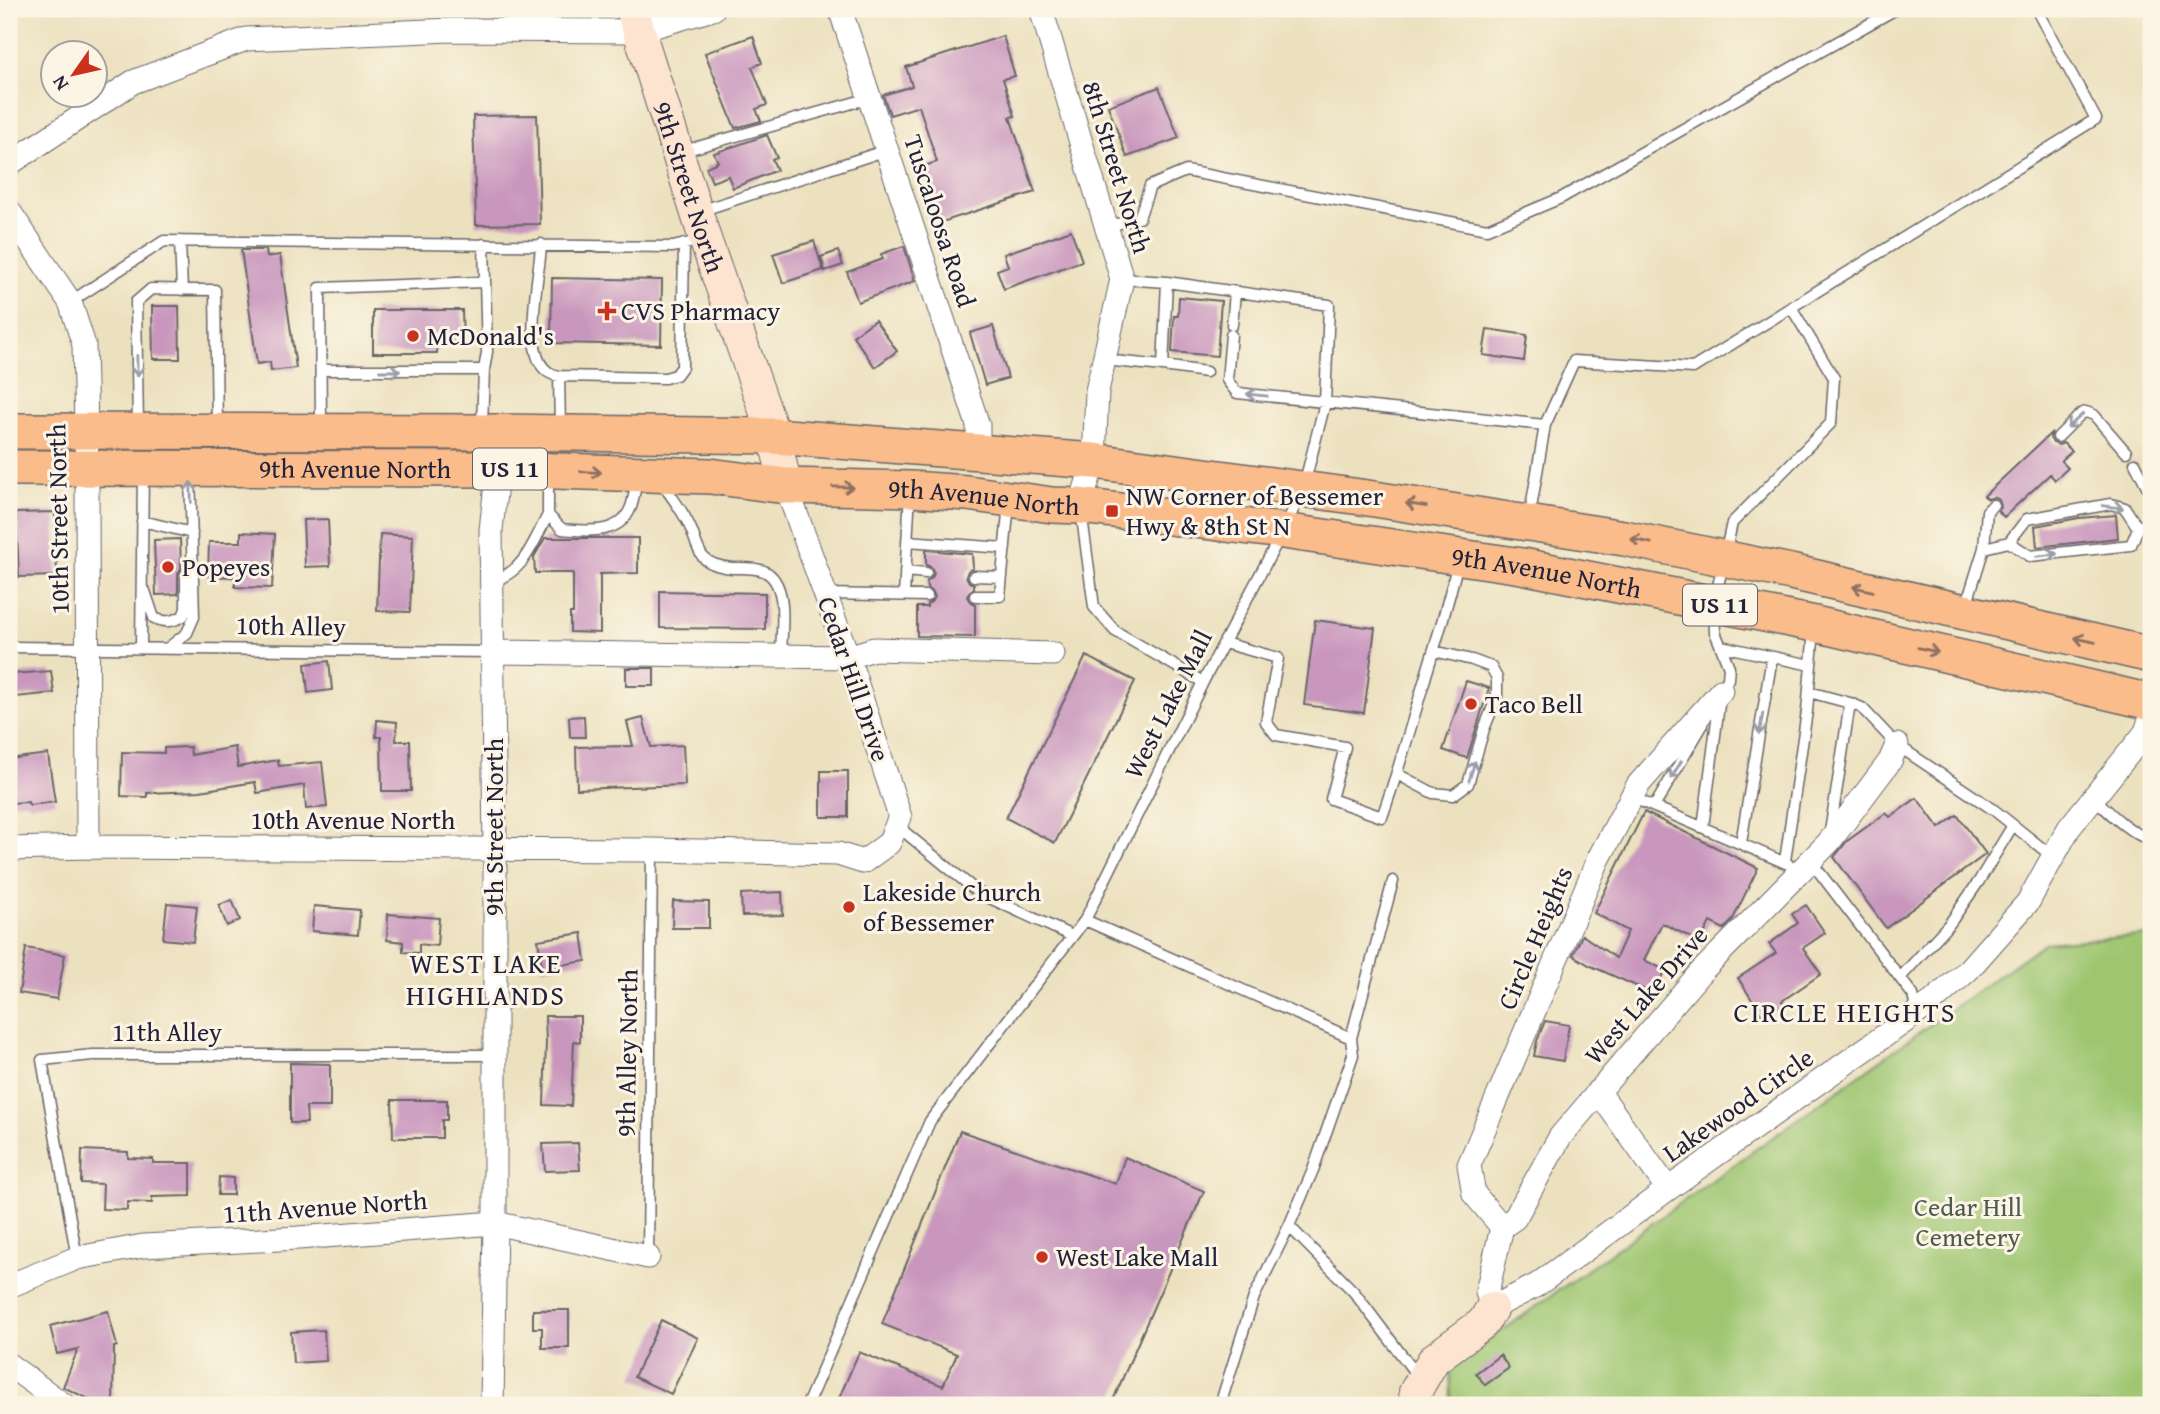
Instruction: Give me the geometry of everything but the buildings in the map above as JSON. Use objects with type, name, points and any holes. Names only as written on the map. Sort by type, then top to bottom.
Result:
[{"type":"main road","name":"9th Avenue North","points":[[9,431],[492,432],[774,436],[1094,461],[1303,489],[1624,538],[2151,655]]},
{"type":"main road","name":"9th Avenue North","points":[[9,468],[548,470],[710,476],[786,486],[967,493],[1283,531],[1522,566],[1815,624],[2151,702]]},
{"type":"street","points":[[9,164],[133,82],[246,38],[635,20],[713,9]]},
{"type":"street","name":"Tuscaloosa Road","points":[[840,9],[978,425],[978,452]]},
{"type":"street","name":"8th Street North","points":[[1041,9],[1122,279],[1097,391],[1094,461],[1080,506]]},
{"type":"street","name":"9th Street North","points":[[635,20],[677,153],[695,232],[774,436],[786,486]]},
{"type":"street","name":"10th Street North","points":[[9,211],[71,302],[84,345],[88,848]]},
{"type":"street","name":"9th Street North","points":[[492,432],[496,469],[491,530],[495,849],[492,1405]]},
{"type":"street","name":"Cedar Hill Drive","points":[[786,486],[848,657],[900,817],[896,825]]},
{"type":"street","points":[[494,652],[848,657],[874,649],[1053,654]]},
{"type":"street","name":"Circle Heights","points":[[1502,1227],[1474,1194],[1469,1165],[1598,860],[1637,785],[1721,691]]},
{"type":"street","name":"Lakewood Circle","points":[[1492,1308],[1537,1284],[1917,1013],[1968,970],[2028,902],[2069,828],[2146,733],[2151,716]]},
{"type":"street","name":"West Lake Drive","points":[[1492,1308],[1487,1292],[1502,1227],[1515,1218],[1560,1137],[1700,973],[1798,864],[1829,842],[1890,761],[1898,746]]},
{"type":"street","name":"10th Avenue North","points":[[9,849],[652,850],[838,854],[863,862],[889,843],[896,825]]},
{"type":"street","points":[[1598,1091],[1668,1189]]},
{"type":"street","name":"11th Avenue North","points":[[9,1286],[77,1258],[143,1246],[298,1238],[495,1223],[648,1257]]},
{"type":"street","points":[[1420,1393],[1434,1359],[1483,1322],[1492,1308]]},
{"type":"street","points":[[9,1365],[64,1405]]},
{"type":"lane","points":[[1106,227],[1139,218],[1150,186],[1186,171],[1487,229],[1561,198],[1896,9]]},
{"type":"lane","points":[[1528,523],[1545,425],[1574,361],[1693,368],[2096,119],[2036,9]]},
{"type":"lane","points":[[677,153],[870,98]]},
{"type":"lane","points":[[71,302],[164,241],[673,247],[695,232],[887,150]]},
{"type":"lane","points":[[541,244],[535,292],[535,348],[545,371],[559,376],[665,377],[676,376],[682,367],[695,232]]},
{"type":"lane","points":[[180,241],[182,290]]},
{"type":"lane","points":[[484,244],[487,352],[484,370],[492,432]]},
{"type":"lane","points":[[1122,279],[1167,282],[1235,293],[1227,380],[1237,393],[1545,425]]},
{"type":"lane","points":[[321,431],[320,288],[484,282]]},
{"type":"lane","points":[[1163,366],[1167,282]]},
{"type":"lane","points":[[138,431],[136,302],[151,289],[215,290],[217,431]]},
{"type":"lane","name":"West Lake Mall","points":[[807,1405],[930,1121],[1085,920],[1203,682],[1303,489],[1325,402],[1329,305],[1235,293]]},
{"type":"lane","points":[[1654,807],[1728,679],[1729,667],[1715,632],[1713,604],[1732,523],[1831,424],[1834,378],[1791,307]]},
{"type":"lane","points":[[1104,360],[1206,372]]},
{"type":"lane","points":[[322,370],[484,370]]},
{"type":"lane","points":[[559,376],[561,433]]},
{"type":"lane","points":[[2058,437],[2086,412],[2094,415],[2126,452]]},
{"type":"lane","points":[[2135,463],[2151,494]]},
{"type":"lane","points":[[141,647],[143,469]]},
{"type":"lane","points":[[168,648],[187,633],[194,617],[190,469]]},
{"type":"lane","points":[[492,582],[504,578],[523,563],[548,515],[548,470]]},
{"type":"lane","points":[[548,515],[562,529],[596,532],[617,525],[631,510],[647,474],[683,513],[692,530],[696,546],[704,558],[715,565],[762,570],[772,576],[779,585],[781,656]]},
{"type":"lane","points":[[904,595],[911,489]]},
{"type":"lane","points":[[975,596],[1000,596],[1010,499]]},
{"type":"lane","points":[[1984,548],[2009,542],[2027,519],[2111,504],[2124,508],[2138,528]]},
{"type":"lane","points":[[1964,612],[1984,548],[1987,511],[1993,505]]},
{"type":"lane","points":[[1080,506],[1094,607],[1115,631],[1203,682]]},
{"type":"lane","points":[[142,521],[192,538]]},
{"type":"lane","points":[[2009,542],[2030,556],[2131,545],[2138,528],[2151,521]]},
{"type":"lane","points":[[141,586],[147,595],[154,618],[172,622],[183,616],[186,608],[186,550],[192,538]]},
{"type":"lane","points":[[907,541],[1005,548]]},
{"type":"lane","points":[[1224,643],[1278,658],[1266,722],[1276,735],[1345,747],[1331,799],[1381,817],[1397,775],[1459,557]]},
{"type":"lane","points":[[905,571],[926,573]]},
{"type":"lane","points":[[974,576],[1002,577]]},
{"type":"lane","points":[[825,594],[927,596]]},
{"type":"lane","points":[[1798,864],[1815,624]]},
{"type":"lane","points":[[1721,646],[1811,665]]},
{"type":"lane","name":"10th Alley","points":[[9,647],[494,652]]},
{"type":"lane","points":[[1397,775],[1433,793],[1453,795],[1468,784],[1484,729],[1497,697],[1497,678],[1492,667],[1434,651]]},
{"type":"lane","points":[[1741,843],[1772,657]]},
{"type":"lane","points":[[1703,827],[1721,691]]},
{"type":"lane","points":[[1809,692],[1862,708],[1898,746],[2013,825],[2053,857]]},
{"type":"lane","points":[[1829,842],[1850,703]]},
{"type":"lane","points":[[1631,797],[1798,864],[1900,978],[1913,995],[1917,1013]]},
{"type":"lane","points":[[2094,798],[2120,823],[2151,840]]},
{"type":"lane","points":[[896,825],[979,893],[1072,936]]},
{"type":"lane","points":[[1900,978],[1950,923],[2013,825]]},
{"type":"lane","name":"9th Alley North","points":[[648,1257],[652,850]]},
{"type":"lane","points":[[1220,1405],[1254,1297],[1313,1170],[1353,1055],[1351,1038],[1393,881]]},
{"type":"lane","points":[[1085,920],[1351,1038]]},
{"type":"lane","name":"11th Alley","points":[[77,1258],[42,1060],[93,1055],[493,1055]]},
{"type":"lane","points":[[1289,1226],[1354,1292],[1388,1336],[1420,1393]]},
{"type":"green space","name":"Cedar Hill Cemetery","points":[[2151,935],[2151,1405],[1451,1405],[1450,1368],[2044,943]]},
{"type":"place","name":"CVS Pharmacy","points":[[607,311]]},
{"type":"place","name":"McDonald's","points":[[413,336]]},
{"type":"place","name":"NW Corner of Bessemer Hwy & 8th St N","points":[[1112,511]]},
{"type":"place","name":"Popeyes","points":[[168,567]]},
{"type":"place","name":"Taco Bell","points":[[1471,704]]},
{"type":"place","name":"Lakeside Church of Bessemer","points":[[849,907]]},
{"type":"place","name":"West Lake Mall","points":[[1042,1257]]},
{"type":"district","name":"WEST LAKE HIGHLANDS","points":[[486,979]]},
{"type":"district","name":"CIRCLE HEIGHTS","points":[[1845,1012]]}]
